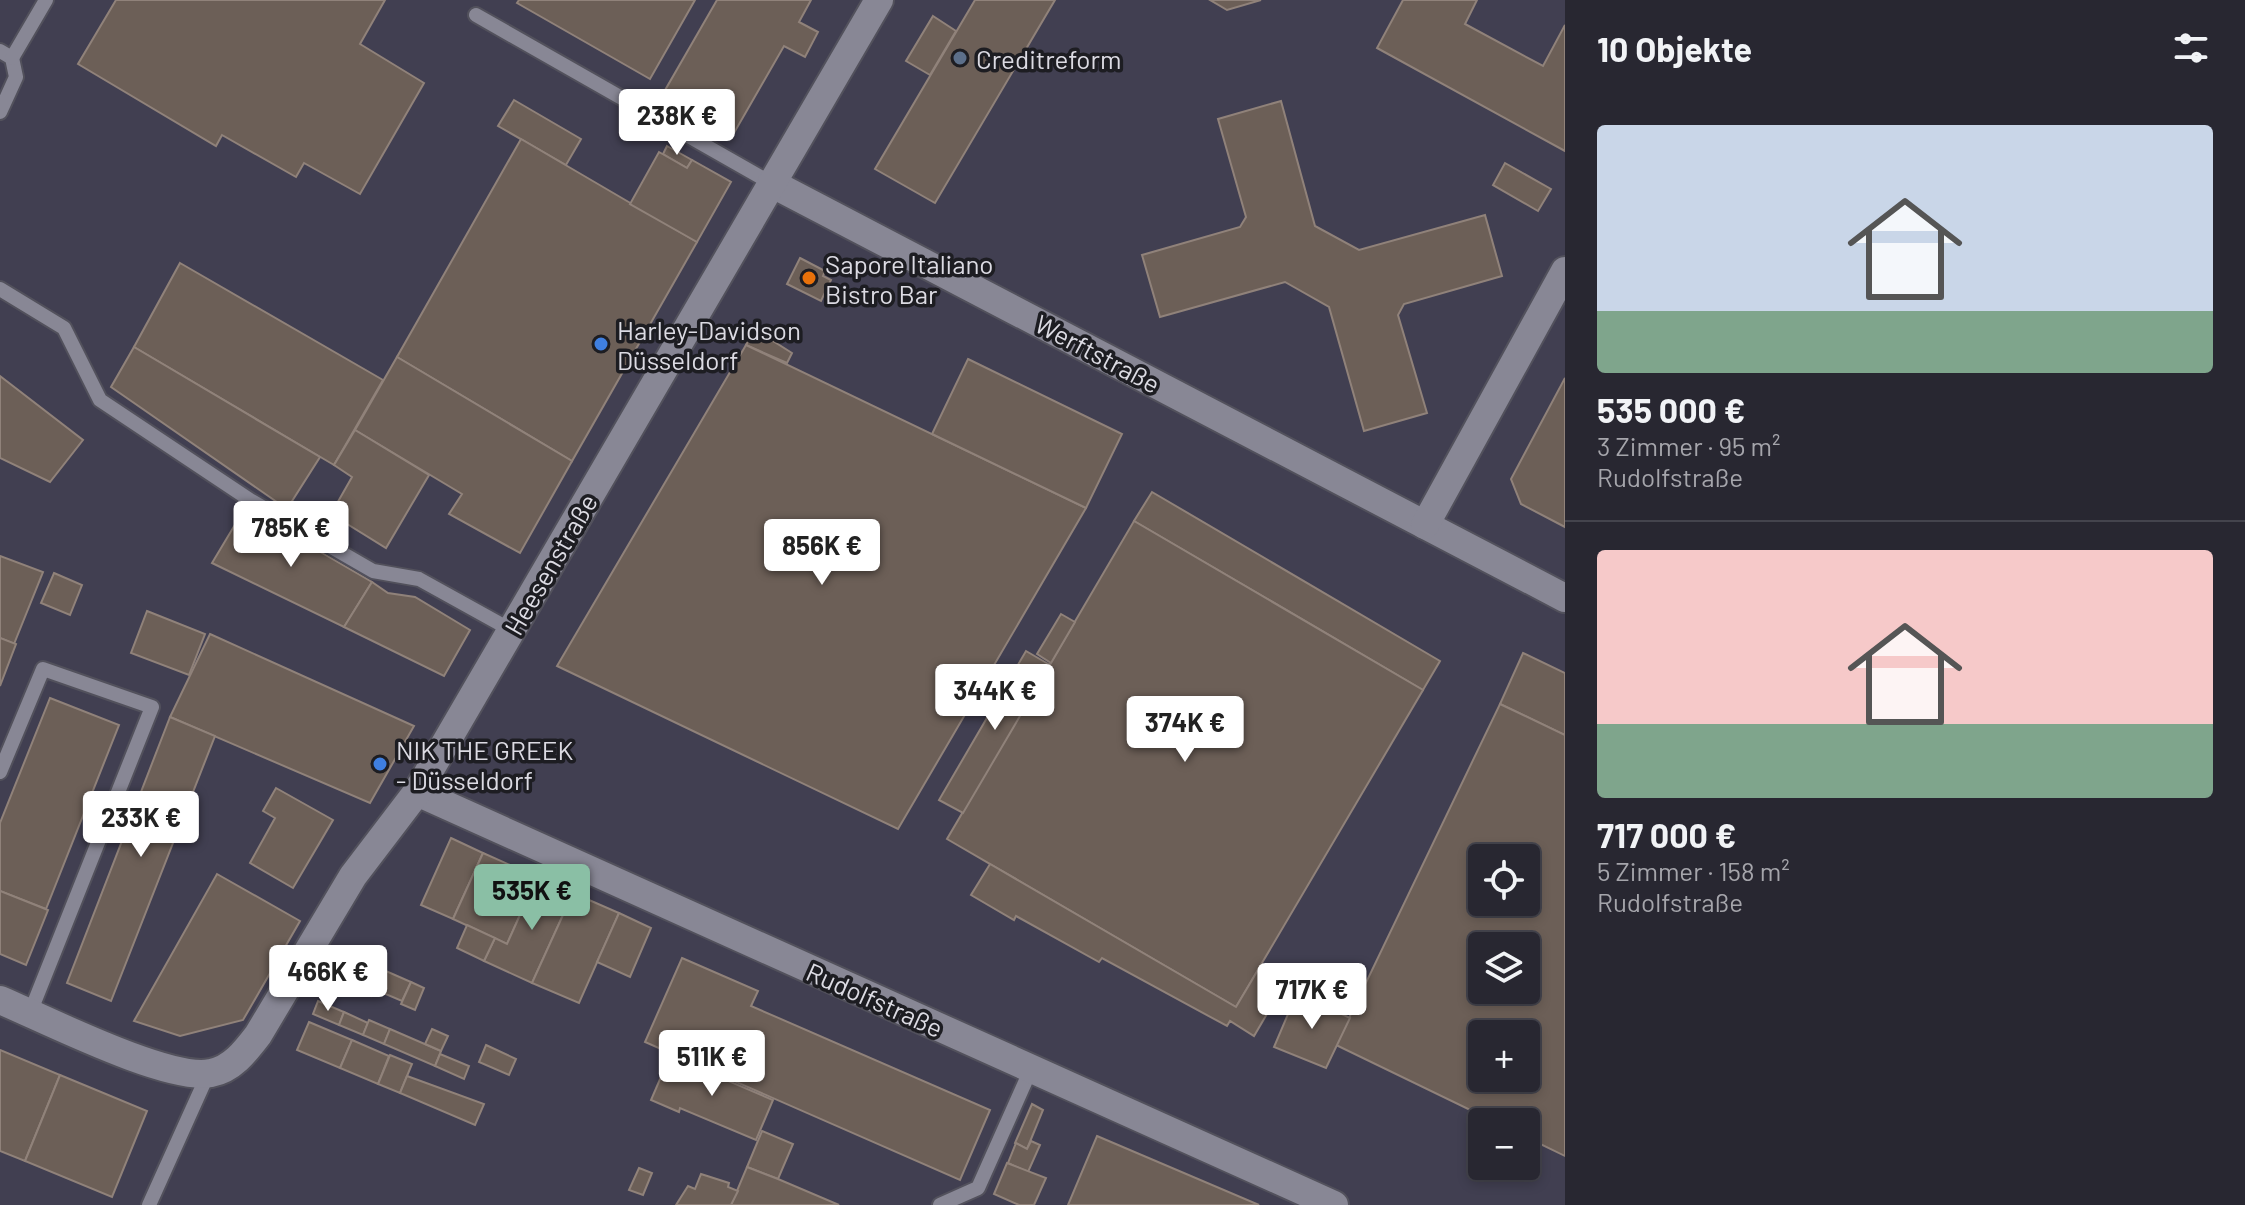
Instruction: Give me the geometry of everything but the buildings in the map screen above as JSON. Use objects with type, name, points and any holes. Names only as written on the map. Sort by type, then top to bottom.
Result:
[{"type":"street","name":"Heesenstraße","points":[[208,1074],[240,1058],[258,1035],[353,876],[417,792],[879,0]]},
{"type":"street","name":"Werftstraße","points":[[771,183],[1565,598]]},
{"type":"street","points":[[1425,525],[1565,271]]},
{"type":"street","name":"Rudolfstraße","points":[[417,792],[1334,1205]]},
{"type":"street","points":[[0,1000],[175,1073],[208,1074]]},
{"type":"lane","points":[[0,112],[16,77],[6,55],[46,0]]},
{"type":"lane","points":[[476,15],[771,183]]},
{"type":"lane","points":[[0,289],[64,328],[100,400],[250,500],[373,571],[419,579],[511,630]]},
{"type":"lane","points":[[0,772],[43,669],[152,707],[30,1013]]},
{"type":"lane","points":[[940,1205],[978,1188],[1031,1069]]},
{"type":"lane","points":[[149,1205],[208,1074]]},
{"type":"shaded area","points":[[0,0],[1565,0],[1565,1205],[0,1205]]},
{"type":"place","name":"Creditreform","points":[[960,58]]},
{"type":"place","name":"Sapore Italiano Bistro Bar","points":[[809,278]]},
{"type":"place","name":"Harley-Davidson Düsseldorf","points":[[601,344]]},
{"type":"place","name":"NIK THE GREEK - Düsseldorf","points":[[380,764]]}]
